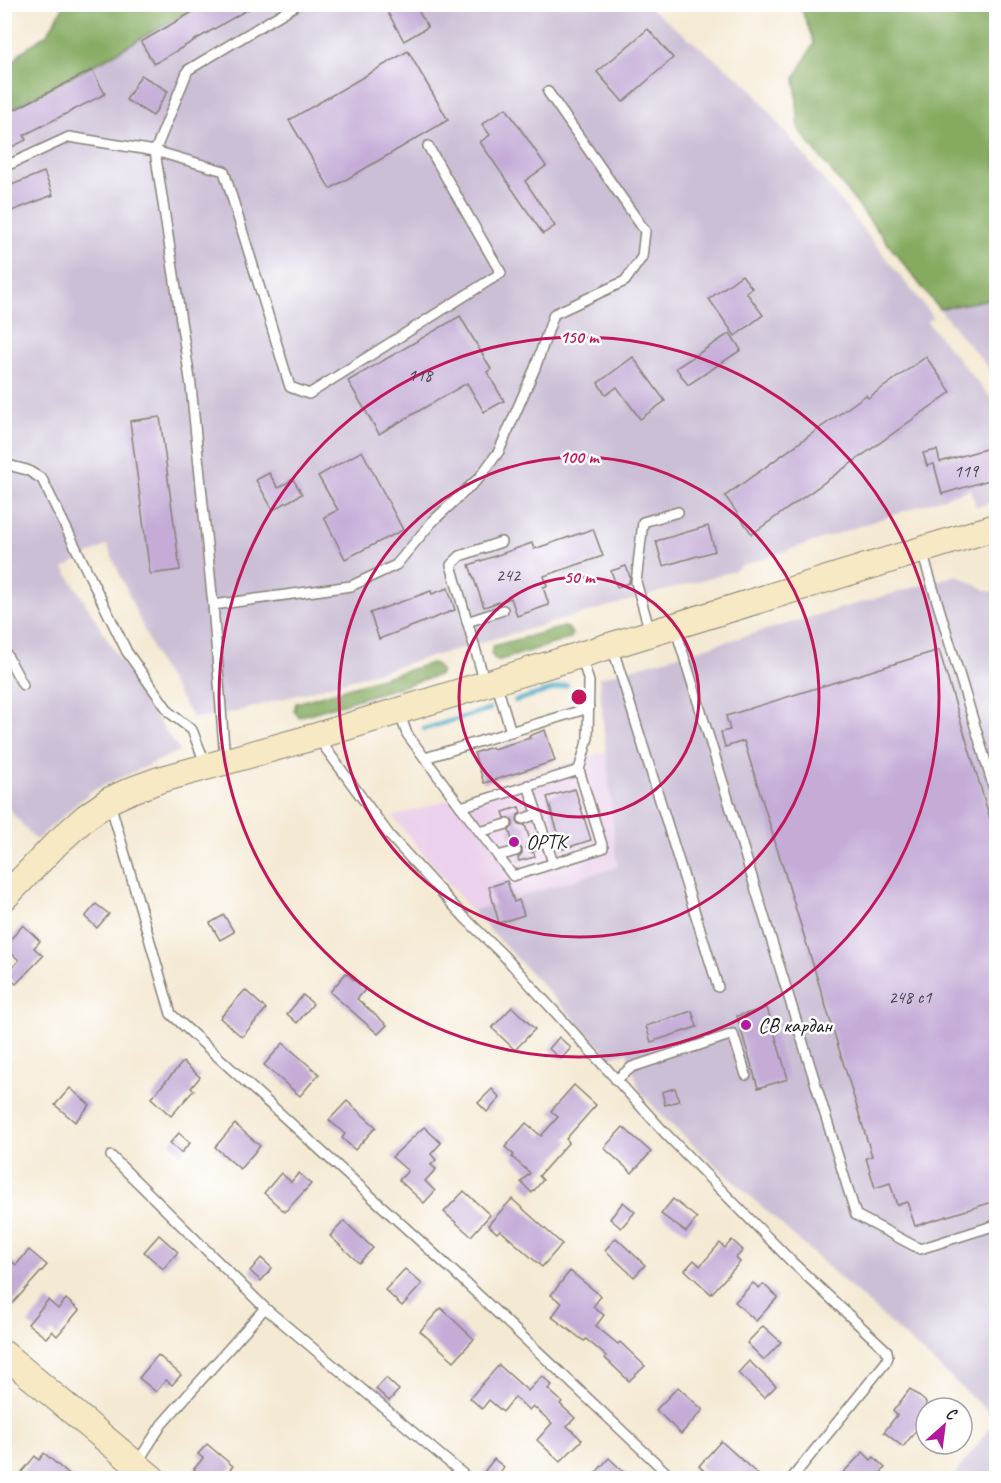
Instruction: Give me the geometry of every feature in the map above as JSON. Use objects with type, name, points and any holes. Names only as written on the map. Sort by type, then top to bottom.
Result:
[{"type":"street","points":[[4,898],[58,842],[86,817],[110,800],[159,780],[316,736],[996,526]]},
{"type":"street","points":[[4,1354],[144,1472]]},
{"type":"lane","points":[[216,765],[213,605],[191,386],[155,151],[188,70],[298,4]]},
{"type":"lane","points":[[213,605],[351,586],[396,565],[432,522],[480,477],[499,451],[554,314],[625,281],[642,257],[645,231],[548,92]]},
{"type":"lane","points":[[4,167],[69,137],[155,151],[224,171],[290,387],[309,394],[501,273],[428,146]]},
{"type":"lane","points":[[4,464],[27,470],[42,479],[127,652],[170,713],[192,730],[216,765]]},
{"type":"lane","points":[[650,632],[636,582],[643,522],[678,512]]},
{"type":"lane","points":[[501,542],[460,556],[451,565],[467,622],[511,732]]},
{"type":"lane","points":[[921,549],[996,795]]},
{"type":"lane","points":[[467,622],[503,610]]},
{"type":"lane","points":[[674,625],[856,1215],[920,1249],[996,1225]]},
{"type":"lane","points":[[611,644],[718,987]]},
{"type":"lane","points":[[4,650],[22,685]]},
{"type":"lane","points":[[399,709],[407,734],[513,876],[603,848],[579,770],[588,738],[589,708],[589,682],[580,654]]},
{"type":"lane","points":[[425,758],[589,708]]},
{"type":"lane","points":[[316,736],[390,836],[465,918],[504,956],[665,1133],[791,1262],[887,1351],[886,1362],[792,1479]]},
{"type":"lane","points":[[461,807],[579,770]]},
{"type":"lane","points":[[528,785],[553,863]]},
{"type":"lane","points":[[110,800],[171,1014],[453,1271],[672,1479]]},
{"type":"lane","points":[[523,819],[537,814]]},
{"type":"lane","points":[[480,832],[507,824]]},
{"type":"lane","points":[[532,846],[546,842]]},
{"type":"lane","points":[[498,856],[516,851]]},
{"type":"lane","points":[[616,1080],[632,1067],[733,1034],[746,1075]]},
{"type":"lane","points":[[111,1156],[265,1308],[463,1474]]},
{"type":"lane","points":[[144,1472],[162,1424],[265,1308]]},
{"type":"shaded area","points":[[199,5],[646,5],[748,85],[933,317],[927,322],[996,404],[996,501],[976,507],[970,489],[741,566],[734,571],[236,712],[193,718],[159,664],[107,545],[64,568],[150,709],[180,751],[91,791],[36,840],[5,805],[5,112],[105,59]]},
{"type":"shaded area","points":[[996,298],[996,377],[939,309]]},
{"type":"shaded area","points":[[957,575],[990,592],[996,590],[996,1419],[974,1399],[974,1396],[971,1396],[665,1119],[640,1091],[627,1052],[610,1057],[472,911],[617,867],[599,678]]},
{"type":"shaded area","name":"ОРТК","points":[[606,751],[617,867],[472,911],[393,817]]},
{"type":"shaded area","points":[[996,1420],[996,1478],[952,1478],[969,1456],[974,1456],[974,1449]]},
{"type":"green space","points":[[64,5],[199,5],[105,59],[5,112],[5,76],[20,53],[48,33]]},
{"type":"green space","points":[[800,5],[996,5],[996,298],[939,309],[799,130],[795,78],[814,43]]},
{"type":"green space","points":[[563,627],[568,628],[572,634],[570,639],[497,661],[491,654],[493,646]]},
{"type":"green space","points":[[432,663],[437,665],[441,671],[439,675],[299,717],[294,711],[296,703]]},
{"type":"building","points":[[206,4],[257,4],[154,64],[141,42]]},
{"type":"building","points":[[383,4],[414,4],[428,27],[404,41]]},
{"type":"building","points":[[648,29],[673,58],[623,102],[597,72]]},
{"type":"building","points":[[408,51],[448,120],[330,189],[289,120]]},
{"type":"building","points":[[92,70],[105,94],[24,135],[26,140],[4,151],[4,115]]},
{"type":"building","points":[[141,75],[168,91],[153,116],[126,100]]},
{"type":"building","points":[[506,108],[546,166],[525,181],[555,226],[543,234],[480,142],[490,135],[482,124]]},
{"type":"building","points":[[44,172],[53,195],[4,214],[4,188]]},
{"type":"building","points":[[742,275],[752,288],[746,292],[763,315],[735,336],[709,299]]},
{"type":"building","points":[[460,316],[491,369],[487,372],[504,401],[484,412],[467,383],[379,434],[348,381]]},
{"type":"building","points":[[730,333],[741,350],[688,385],[676,368]]},
{"type":"building","points":[[633,357],[665,401],[640,419],[617,387],[606,395],[598,383]]},
{"type":"building","points":[[926,357],[951,392],[752,534],[725,496],[866,395],[868,398]]},
{"type":"building","points":[[160,417],[180,570],[150,574],[130,421]]},
{"type":"building","points":[[996,446],[996,478],[942,494],[934,464],[927,466],[923,453],[937,450],[940,462]]},
{"type":"building","points":[[362,451],[403,530],[345,559],[324,517],[338,510],[318,476]]},
{"type":"building","points":[[269,473],[278,488],[293,479],[302,494],[273,510],[256,480]]},
{"type":"building","points":[[708,526],[715,551],[663,566],[656,541]]},
{"type":"building","points":[[593,529],[603,556],[544,576],[547,586],[543,587],[549,605],[517,616],[511,598],[484,607],[469,565],[532,543],[534,549]]},
{"type":"building","points":[[626,566],[630,577],[629,583],[617,587],[611,571]]},
{"type":"building","points":[[448,588],[455,610],[379,639],[370,613],[431,591],[432,594]]},
{"type":"building","points":[[939,650],[996,838],[996,1201],[915,1226],[907,1202],[897,1205],[890,1183],[875,1188],[866,1158],[872,1156],[744,741],[725,747],[721,732],[730,730],[726,716]]},
{"type":"building","points":[[545,730],[555,761],[484,783],[474,753],[530,738],[529,736]]},
{"type":"building","points":[[575,789],[591,840],[563,849],[547,797]]},
{"type":"building","points":[[519,807],[521,813],[517,821],[525,825],[530,840],[526,848],[534,853],[535,857],[519,861],[522,849],[514,845],[509,830],[513,822],[505,818],[503,812]]},
{"type":"building","points":[[507,881],[514,902],[519,900],[524,915],[499,923],[489,887]]},
{"type":"building","points":[[96,904],[109,914],[97,928],[85,917]]},
{"type":"building","points":[[224,915],[234,932],[220,940],[210,923]]},
{"type":"building","points":[[23,925],[40,941],[34,948],[43,956],[16,984],[6,976],[19,960],[4,947]]},
{"type":"building","points":[[346,973],[365,990],[357,999],[387,1025],[378,1034],[330,992]]},
{"type":"building","points":[[245,990],[266,1009],[242,1037],[220,1018]]},
{"type":"building","points":[[303,995],[313,1004],[297,1023],[287,1014]]},
{"type":"building","points":[[512,1007],[535,1029],[515,1050],[492,1028]]},
{"type":"building","points":[[767,1008],[788,1079],[758,1088],[737,1016]]},
{"type":"building","points":[[692,1011],[697,1027],[651,1042],[646,1026]]},
{"type":"building","points":[[559,1037],[571,1048],[561,1059],[549,1049]]},
{"type":"building","points":[[283,1043],[319,1074],[300,1096],[264,1065]]},
{"type":"building","points":[[183,1062],[200,1077],[191,1088],[194,1090],[171,1116],[151,1098]]},
{"type":"building","points":[[574,1085],[596,1105],[566,1139],[569,1142],[539,1176],[543,1180],[532,1193],[521,1182],[530,1173],[512,1157],[514,1155],[505,1147],[526,1123],[541,1136],[558,1117],[551,1111]]},
{"type":"building","points":[[70,1088],[90,1105],[75,1122],[55,1105]]},
{"type":"building","points":[[675,1088],[679,1101],[665,1105],[662,1092]]},
{"type":"building","points":[[492,1089],[500,1098],[487,1112],[478,1103]]},
{"type":"building","points":[[347,1101],[376,1127],[355,1150],[342,1138],[345,1134],[329,1120]]},
{"type":"building","points":[[235,1124],[260,1146],[240,1169],[215,1147]]},
{"type":"building","points":[[424,1127],[441,1143],[431,1154],[436,1160],[431,1165],[436,1169],[425,1181],[435,1191],[424,1203],[399,1180],[408,1171],[392,1157]]},
{"type":"building","points":[[623,1127],[651,1152],[632,1173],[604,1148]]},
{"type":"building","points":[[179,1133],[190,1143],[181,1153],[170,1143]]},
{"type":"building","points":[[281,1173],[291,1182],[299,1173],[311,1184],[285,1212],[264,1193]]},
{"type":"building","points":[[464,1191],[490,1215],[471,1236],[444,1212]]},
{"type":"building","points":[[512,1199],[562,1244],[542,1267],[500,1230],[497,1233],[488,1225]]},
{"type":"building","points":[[673,1199],[697,1218],[686,1232],[661,1214]]},
{"type":"building","points":[[623,1202],[635,1212],[621,1228],[610,1219]]},
{"type":"building","points":[[344,1221],[373,1248],[359,1263],[330,1236]]},
{"type":"building","points":[[159,1235],[178,1252],[163,1269],[144,1252]]},
{"type":"building","points":[[616,1238],[645,1265],[634,1277],[605,1250]]},
{"type":"building","points":[[732,1240],[743,1250],[736,1258],[740,1262],[711,1294],[685,1270],[694,1260],[700,1266],[720,1243],[725,1248]]},
{"type":"building","points":[[29,1250],[47,1265],[4,1313],[4,1255],[16,1265]]},
{"type":"building","points":[[261,1258],[272,1268],[261,1281],[250,1271]]},
{"type":"building","points":[[405,1269],[422,1284],[402,1306],[385,1290]]},
{"type":"building","points":[[570,1271],[601,1296],[593,1307],[604,1315],[596,1326],[618,1344],[620,1342],[645,1366],[629,1381],[605,1358],[606,1356],[586,1339],[584,1341],[552,1317],[562,1303],[551,1295]]},
{"type":"building","points":[[753,1283],[759,1288],[763,1284],[778,1297],[756,1321],[735,1302]]},
{"type":"building","points":[[66,1299],[79,1310],[57,1336],[52,1331],[46,1338],[28,1324],[48,1300],[58,1309]]},
{"type":"building","points":[[441,1308],[474,1339],[454,1361],[420,1331]]},
{"type":"building","points":[[763,1326],[781,1342],[764,1360],[747,1343]]},
{"type":"building","points":[[158,1355],[181,1375],[172,1385],[166,1380],[156,1392],[139,1378]]},
{"type":"building","points":[[749,1361],[776,1386],[764,1398],[738,1373]]},
{"type":"building","points":[[499,1365],[528,1391],[542,1376],[552,1385],[548,1389],[575,1418],[567,1426],[582,1440],[560,1462],[537,1440],[552,1423],[533,1406],[529,1410],[515,1397],[503,1412],[489,1400],[482,1409],[470,1398]]},
{"type":"building","points":[[386,1378],[399,1390],[389,1401],[376,1389]]},
{"type":"building","points":[[678,1387],[703,1410],[681,1434],[656,1410]]},
{"type":"building","points":[[910,1389],[919,1396],[914,1396],[914,1433],[903,1447],[884,1432],[897,1415],[893,1411]]},
{"type":"building","points":[[721,1441],[763,1479],[713,1479],[699,1466]]},
{"type":"building","points":[[207,1444],[233,1466],[222,1479],[204,1479],[194,1469],[203,1458],[198,1454]]},
{"type":"building","points":[[863,1452],[871,1460],[874,1457],[885,1468],[875,1479],[837,1479]]},
{"type":"building","points":[[44,1453],[74,1479],[16,1479],[35,1456],[39,1460]]},
{"type":"building","points":[[609,1458],[631,1479],[590,1479]]},
{"type":"building","points":[[494,1459],[504,1467],[495,1479],[492,1479],[484,1472]]},
{"type":"waterway","points":[[515,701],[567,685]]},
{"type":"waterway","points":[[424,729],[490,709]]},
{"type":"place","name":"ОРТК","points":[[514,842]]},
{"type":"place","name":"СВ кардан","points":[[746,1025]]}]
